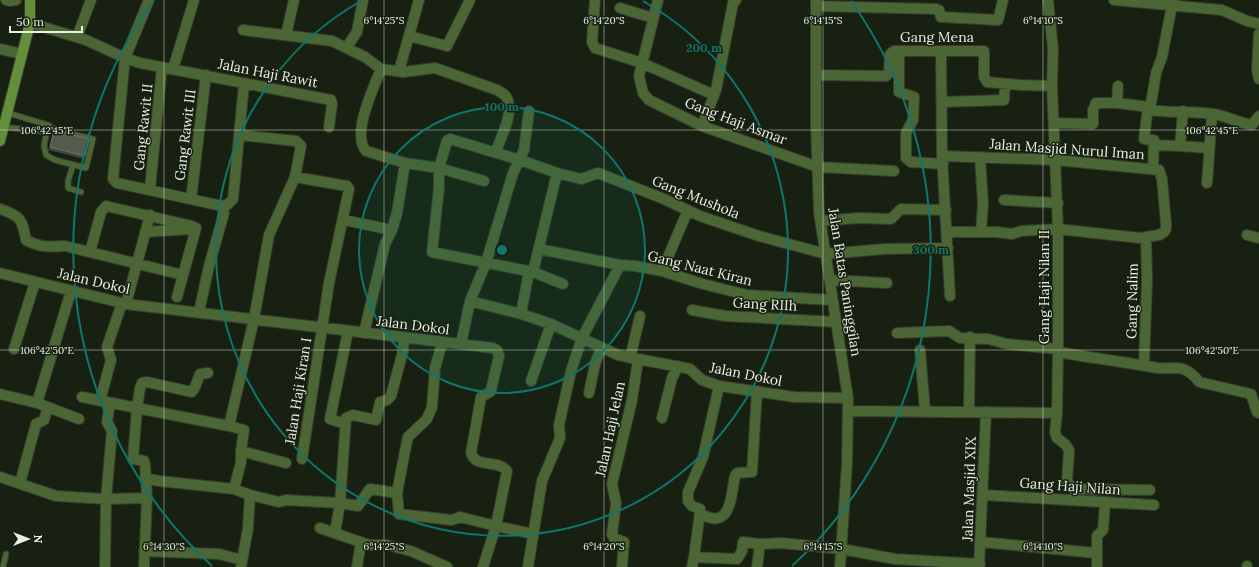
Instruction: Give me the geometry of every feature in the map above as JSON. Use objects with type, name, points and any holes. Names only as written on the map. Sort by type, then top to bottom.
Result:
[{"type":"main road","points":[[0,141],[30,23],[30,0]]},
{"type":"street","points":[[6,0],[10,2],[16,0]]},
{"type":"street","points":[[77,37],[92,0]]},
{"type":"street","points":[[149,0],[124,58],[113,179],[117,182],[150,190],[227,206],[233,198],[244,84]]},
{"type":"street","points":[[173,69],[194,0]]},
{"type":"street","points":[[286,35],[294,0]]},
{"type":"street","points":[[346,48],[357,32],[363,0]]},
{"type":"street","points":[[399,71],[419,0]]},
{"type":"street","points":[[409,36],[447,46],[470,0]]},
{"type":"street","points":[[595,0],[592,45],[595,48],[642,63],[714,95]]},
{"type":"street","name":"Gang Haji Asmar","points":[[658,0],[642,63],[640,84],[649,100],[702,126],[818,167],[894,171]]},
{"type":"street","points":[[702,126],[714,95],[725,52],[733,3],[736,0]]},
{"type":"street","points":[[816,3],[936,9],[939,10],[941,17],[998,20],[1003,0]]},
{"type":"street","name":"Gang Haji Nilan II","points":[[1048,0],[1053,50],[1052,86],[1058,203],[1057,413],[1054,432],[1057,438],[1065,444],[1069,450],[1067,477],[1068,484],[1073,489],[1150,490]]},
{"type":"street","points":[[1115,0],[1172,3],[1222,10],[1247,21],[1259,24]]},
{"type":"street","name":"Jalan Batas Paninggilan","points":[[816,3],[819,212],[849,411],[840,567]]},
{"type":"street","points":[[1153,169],[1154,140],[1144,139],[1149,108],[1172,3]]},
{"type":"street","points":[[620,8],[653,18]]},
{"type":"street","name":"Jalan Haji Rawit","points":[[30,23],[77,37],[124,58],[244,84],[331,100],[332,104],[329,127]]},
{"type":"street","points":[[243,30],[332,41],[365,57],[381,69],[407,72],[435,68],[488,86],[506,96],[508,101],[509,113],[496,152]]},
{"type":"street","points":[[1259,34],[1257,70],[1259,78]]},
{"type":"street","points":[[0,49],[22,54]]},
{"type":"street","name":"Gang Mena","points":[[816,75],[886,76],[889,73],[890,54],[899,51],[984,51],[986,80],[990,83],[1006,84]]},
{"type":"street","name":"Jalan Masjid Nurul Iman","points":[[899,51],[899,92],[914,97],[913,122],[906,133],[906,158],[912,162],[980,157],[1056,160],[1159,170],[1162,173],[1166,229],[1164,232],[1146,238]]},
{"type":"street","points":[[941,51],[943,160],[950,296]]},
{"type":"street","name":"Gang Rawit II","points":[[150,190],[162,67]]},
{"type":"street","points":[[381,69],[367,103],[361,141],[366,151],[405,163],[439,168],[484,181]]},
{"type":"street","name":"Gang Rawit III","points":[[191,199],[206,75]]},
{"type":"street","points":[[942,102],[1004,100],[1006,84],[1052,86]]},
{"type":"street","points":[[1117,103],[1118,86]]},
{"type":"street","points":[[1054,123],[1093,124],[1092,110],[1096,104],[1117,103],[1149,108],[1212,114],[1230,117],[1241,123],[1252,125],[1259,116]]},
{"type":"street","points":[[470,301],[486,263],[513,173],[520,160],[526,139],[529,111]]},
{"type":"street","points":[[1180,146],[1183,111]]},
{"type":"street","points":[[1207,183],[1212,114]]},
{"type":"street","points":[[229,426],[254,319],[269,235],[295,177],[301,146],[299,142],[240,135]]},
{"type":"street","name":"Gang Mushola","points":[[439,168],[447,141],[450,139],[496,152],[557,173],[581,179],[598,173],[700,216],[746,232],[826,254]]},
{"type":"street","points":[[1154,145],[1209,148]]},
{"type":"street","points":[[980,157],[983,204],[981,232]]},
{"type":"street","points":[[364,333],[385,244],[392,230],[397,213],[405,163]]},
{"type":"street","points":[[439,168],[439,188],[432,252],[531,271],[563,284]]},
{"type":"street","points":[[520,314],[531,271],[539,249],[557,173]]},
{"type":"street","name":"Jalan Haji Kiran I","points":[[295,177],[349,188],[344,220],[328,283],[302,459]]},
{"type":"street","points":[[1004,200],[1058,203]]},
{"type":"street","points":[[90,252],[101,212],[106,206],[150,215],[196,228]]},
{"type":"street","points":[[0,209],[17,215],[22,221],[26,240],[36,246],[65,246],[183,275]]},
{"type":"street","points":[[821,220],[858,218],[891,219],[900,209],[946,210]]},
{"type":"street","points":[[662,271],[688,210]]},
{"type":"street","points":[[199,312],[209,266],[224,213]]},
{"type":"street","points":[[105,567],[106,499],[112,431],[107,422],[105,402],[111,360],[107,347],[124,303],[150,215]]},
{"type":"street","points":[[344,220],[392,230]]},
{"type":"street","points":[[145,232],[196,228]]},
{"type":"street","points":[[177,297],[196,228]]},
{"type":"street","points":[[947,232],[1012,234],[1021,231],[1058,229],[1146,238]]},
{"type":"street","points":[[1247,235],[1259,238]]},
{"type":"street","name":"Gang Nalim","points":[[1144,364],[1147,280],[1146,238]]},
{"type":"street","points":[[826,254],[884,249],[948,248]]},
{"type":"street","name":"Gang Naat Kiran","points":[[539,249],[620,265],[662,271],[703,284],[747,295],[832,300]]},
{"type":"street","points":[[528,567],[532,534],[542,481],[560,438],[559,424],[571,372],[582,338],[620,265]]},
{"type":"street","name":"Jalan Dokol","points":[[0,272],[35,282],[124,303],[442,343],[461,344],[470,301],[551,324],[601,348],[634,359],[690,369],[702,380],[719,386],[794,397],[848,398]]},
{"type":"street","points":[[830,280],[887,283]]},
{"type":"street","points":[[14,350],[35,282]]},
{"type":"street","points":[[37,403],[71,291]]},
{"type":"street","name":"Gang RIIh","points":[[692,310],[725,316],[836,322]]},
{"type":"street","points":[[634,359],[640,316]]},
{"type":"street","points":[[531,381],[551,324]]},
{"type":"street","points":[[345,424],[330,419],[348,331]]},
{"type":"street","points":[[897,333],[949,331],[960,338],[970,337],[988,339],[1007,344],[1058,351],[1106,361],[1144,364],[1160,368],[1182,369],[1194,374],[1199,382],[1251,394],[1257,412],[1259,413]]},
{"type":"street","points":[[969,411],[970,337]]},
{"type":"street","points":[[335,533],[340,503],[346,418],[350,415],[376,420],[380,402],[387,400],[391,396],[403,351],[404,338]]},
{"type":"street","points":[[442,343],[435,368],[432,407],[428,419],[408,437],[397,493],[399,514],[452,520],[460,517],[532,534]]},
{"type":"street","points":[[461,344],[493,348],[499,353],[490,392],[481,397],[471,453],[472,457],[478,461],[501,466],[507,471],[496,526],[483,567]]},
{"type":"street","points":[[589,393],[592,376],[601,348]]},
{"type":"street","points":[[920,350],[925,411]]},
{"type":"street","name":"Jalan Haji Jelan","points":[[622,567],[624,542],[614,538],[612,534],[616,503],[612,484],[632,400],[634,359]]},
{"type":"street","points":[[662,418],[672,378],[678,366]]},
{"type":"street","points":[[144,567],[146,498],[145,462],[133,459],[140,388],[142,383],[147,382],[192,392],[200,374],[208,373]]},
{"type":"street","points":[[719,386],[703,456],[688,492],[688,501],[692,506],[700,509],[693,562],[734,560],[739,557],[743,542],[760,544],[781,542],[842,549],[919,563],[979,565]]},
{"type":"street","points":[[700,514],[717,519],[725,516],[728,510],[735,476],[737,474],[752,472],[757,391]]},
{"type":"street","points":[[0,394],[37,403],[79,420]]},
{"type":"street","points":[[82,397],[242,429],[245,432],[241,450],[241,462],[234,489]]},
{"type":"street","points":[[20,483],[36,424],[44,420],[48,407]]},
{"type":"street","points":[[849,411],[1057,413]]},
{"type":"street","name":"Jalan Masjid XIX","points":[[979,565],[984,495],[986,412]]},
{"type":"street","name":"Jalan Haji Kiran I","points":[[241,450],[286,463]]},
{"type":"street","points":[[0,477],[56,496],[106,499],[146,498]]},
{"type":"street","points":[[145,478],[159,481],[234,489],[250,495],[279,502],[286,500],[340,503],[358,506],[370,489],[397,493]]},
{"type":"street","points":[[144,551],[220,554],[241,563],[248,528],[250,495]]},
{"type":"street","name":"Gang Haji Nilan","points":[[984,495],[1154,506]]},
{"type":"street","points":[[1097,567],[1097,536],[1103,530],[1105,504]]},
{"type":"street","points":[[320,528],[369,545],[387,545],[411,551],[447,567]]},
{"type":"street","points":[[357,567],[362,542]]},
{"type":"street","points":[[981,542],[1096,553]]},
{"type":"street","points":[[757,567],[760,544]]},
{"type":"lane","points":[[8,113],[48,125],[55,130],[93,139],[86,168],[55,160],[46,155],[44,146],[48,125]]},
{"type":"lane","points":[[3,127],[46,133],[55,130]]},
{"type":"lane","points":[[73,165],[68,181],[68,188],[81,192]]},
{"type":"lane","points":[[3,567],[6,554]]},
{"type":"building","points":[[54,130],[89,139],[85,156],[50,147]]}]
